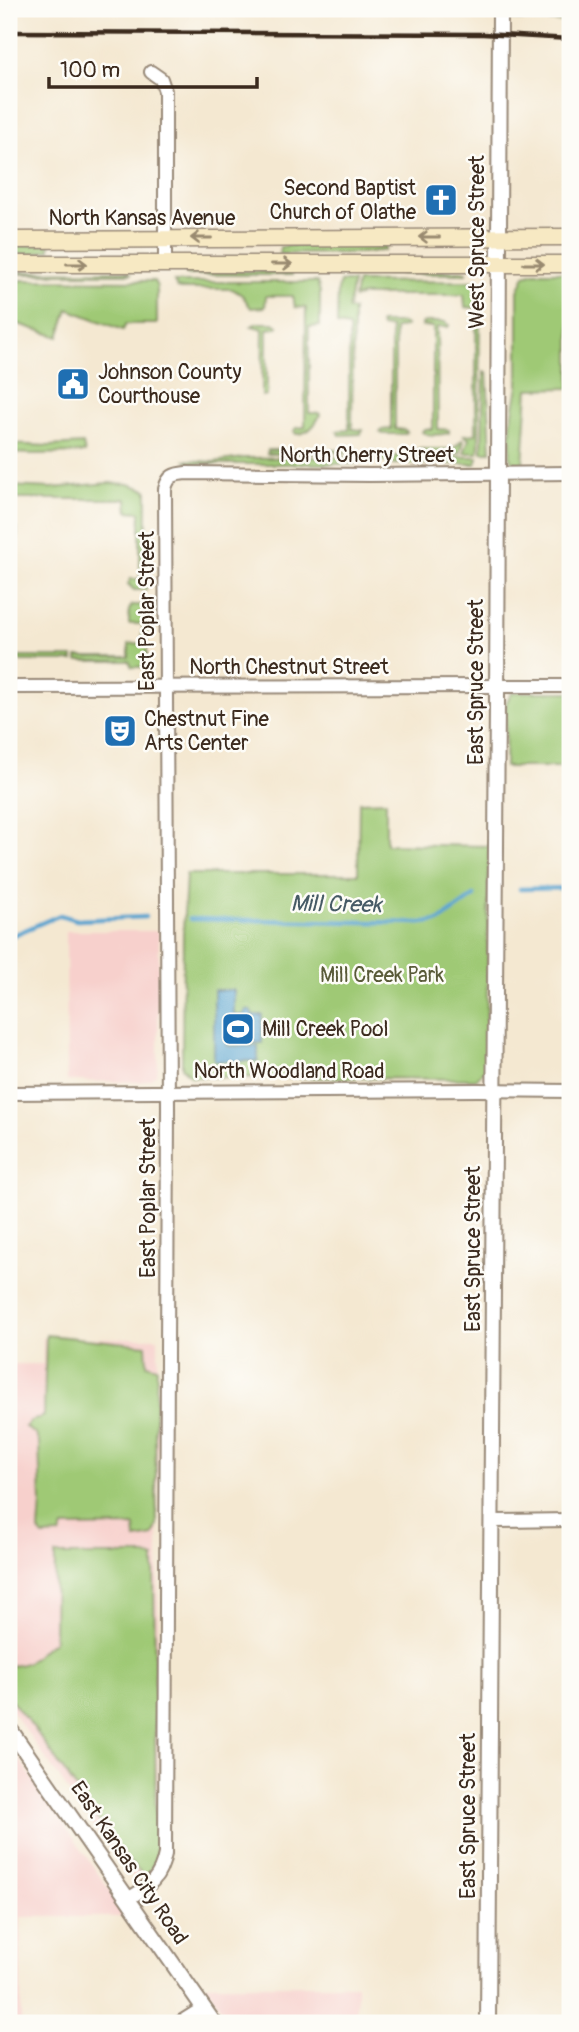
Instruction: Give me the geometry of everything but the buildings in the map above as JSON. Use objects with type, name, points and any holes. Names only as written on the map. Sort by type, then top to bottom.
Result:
[{"type":"main road","name":"North Kansas Avenue","points":[[9,240],[570,237]]},
{"type":"main road","points":[[9,264],[570,264]]},
{"type":"street","name":"West Spruce Street","points":[[498,475],[500,9]]},
{"type":"street","points":[[151,72],[161,79],[165,91],[165,264]]},
{"type":"street","name":"North Cherry Street","points":[[167,482],[174,474],[186,472],[498,475],[570,473]]},
{"type":"street","name":"East Spruce Street","points":[[488,2023],[498,475]]},
{"type":"street","name":"East Poplar Street","points":[[128,1899],[158,1877],[165,1854],[167,482]]},
{"type":"street","name":"North Chestnut Street","points":[[9,687],[570,686]]},
{"type":"street","name":"North Woodland Road","points":[[9,1093],[570,1091]]},
{"type":"street","points":[[492,1521],[570,1520]]},
{"type":"street","name":"East Kansas City Road","points":[[9,1728],[214,2023]]},
{"type":"street","points":[[179,2023],[203,2008]]},
{"type":"shaded area","points":[[66,931],[159,931],[158,1067],[157,1073],[151,1079],[141,1082],[67,1081]]},
{"type":"shaded area","points":[[43,1338],[158,1338],[158,1858],[151,1872],[140,1876],[131,1876],[124,1869],[9,1707],[9,1364],[43,1364]]},
{"type":"shaded area","points":[[9,1744],[128,1917],[21,1917],[21,2023],[9,2023]]},
{"type":"shaded area","points":[[205,1985],[357,1985],[356,2023],[231,2023]]},
{"type":"green space","points":[[506,9],[570,9],[570,22],[506,19]]},
{"type":"green space","points":[[50,244],[50,250],[32,254],[9,254],[9,246]]},
{"type":"green space","points":[[385,244],[385,250],[362,253],[280,254],[280,247],[286,246]]},
{"type":"green space","points":[[126,271],[132,274],[9,274],[9,272]]},
{"type":"green space","points":[[354,271],[460,271],[467,274],[348,274]]},
{"type":"green space","points":[[186,272],[292,272],[292,275],[186,275]]},
{"type":"green space","points":[[534,272],[570,272],[570,388],[528,389],[523,465],[512,462],[510,457],[511,423],[518,386],[518,291],[525,275]]},
{"type":"green space","points":[[9,280],[154,281],[157,287],[157,324],[126,324],[123,330],[68,309],[59,337],[9,321]]},
{"type":"green space","points":[[475,281],[480,288],[479,445],[478,453],[464,453],[469,439],[464,435],[476,434],[476,308],[465,307],[464,295],[362,295],[354,298],[357,282]]},
{"type":"green space","points":[[174,282],[317,282],[320,292],[320,326],[309,327],[309,413],[320,415],[311,429],[300,434],[294,431],[296,428],[305,427],[306,308],[295,307],[293,296],[266,296],[265,307],[251,308],[242,295],[232,289],[181,289],[177,288]]},
{"type":"green space","points":[[340,282],[353,282],[348,309],[353,310],[352,429],[363,430],[361,434],[340,435],[337,431],[349,430],[349,327],[337,325]]},
{"type":"green space","points":[[445,322],[449,325],[437,327],[438,429],[449,430],[446,434],[431,435],[422,432],[424,429],[433,429],[433,327],[422,326],[422,323]]},
{"type":"green space","points":[[257,323],[274,323],[278,326],[267,329],[267,395],[262,396],[263,329],[252,326]]},
{"type":"green space","points":[[380,323],[406,325],[395,328],[395,429],[405,430],[407,432],[404,434],[380,432],[391,429],[391,328],[381,327]]},
{"type":"green space","points":[[484,372],[487,372],[491,452],[482,452]]},
{"type":"green space","points":[[464,441],[460,453],[416,453],[417,449],[454,448]]},
{"type":"green space","points":[[9,444],[83,444],[85,453],[9,453]]},
{"type":"green space","points":[[268,450],[356,450],[360,452],[267,454]]},
{"type":"green space","points":[[382,457],[478,457],[476,464],[389,464],[382,460]]},
{"type":"green space","points":[[244,458],[361,458],[354,464],[190,464],[186,460],[213,462]]},
{"type":"green space","points":[[129,484],[147,490],[146,590],[134,590],[128,584],[131,579],[140,579],[140,512],[128,511],[127,499],[9,499],[9,486],[52,488]]},
{"type":"green space","points":[[9,527],[17,528],[16,549],[9,551]]},
{"type":"green space","points":[[132,605],[145,605],[147,610],[147,667],[132,667],[129,661],[77,661],[77,657],[129,657],[129,644],[142,643],[143,624],[129,624],[129,610]]},
{"type":"green space","points":[[9,657],[73,657],[73,661],[9,661]]},
{"type":"green space","points":[[570,692],[570,767],[505,767],[506,703],[512,693]]},
{"type":"green space","name":"Mill Creek Park","points":[[386,801],[386,844],[489,846],[486,1068],[476,1079],[191,1077],[182,1067],[186,874],[358,874],[359,802]]},
{"type":"green space","points":[[46,1335],[146,1345],[147,1364],[157,1367],[157,1526],[153,1536],[136,1539],[135,1526],[63,1527],[60,1535],[43,1536],[39,1531],[39,1442],[36,1435],[25,1427],[31,1421],[44,1416]]},
{"type":"green space","points":[[55,1555],[146,1555],[154,1558],[156,1859],[149,1873],[144,1875],[125,1858],[31,1724],[9,1698],[9,1666],[30,1661],[54,1642]]},
{"type":"water","name":"Mill Creek Pool","points":[[214,990],[234,990],[234,1015],[244,1015],[246,1010],[250,1010],[253,1015],[262,1015],[262,1043],[226,1043],[227,1046],[258,1046],[258,1061],[214,1061]]},
{"type":"waterway","name":"Mill Creek","points":[[520,889],[570,888]]},
{"type":"waterway","name":"Mill Creek","points":[[190,919],[422,923],[439,921],[474,896]]},
{"type":"waterway","name":"Mill Creek","points":[[9,937],[60,915],[77,920],[145,917]]},
{"type":"railway","points":[[9,32],[483,34],[570,39]]},
{"type":"place","name":"Second Baptist Church of Olathe","points":[[441,200]]},
{"type":"place","name":"Johnson County Courthouse","points":[[73,384]]},
{"type":"place","name":"Chestnut Fine Arts Center","points":[[120,731]]},
{"type":"place","name":"Mill Creek Pool","points":[[238,1029]]}]
